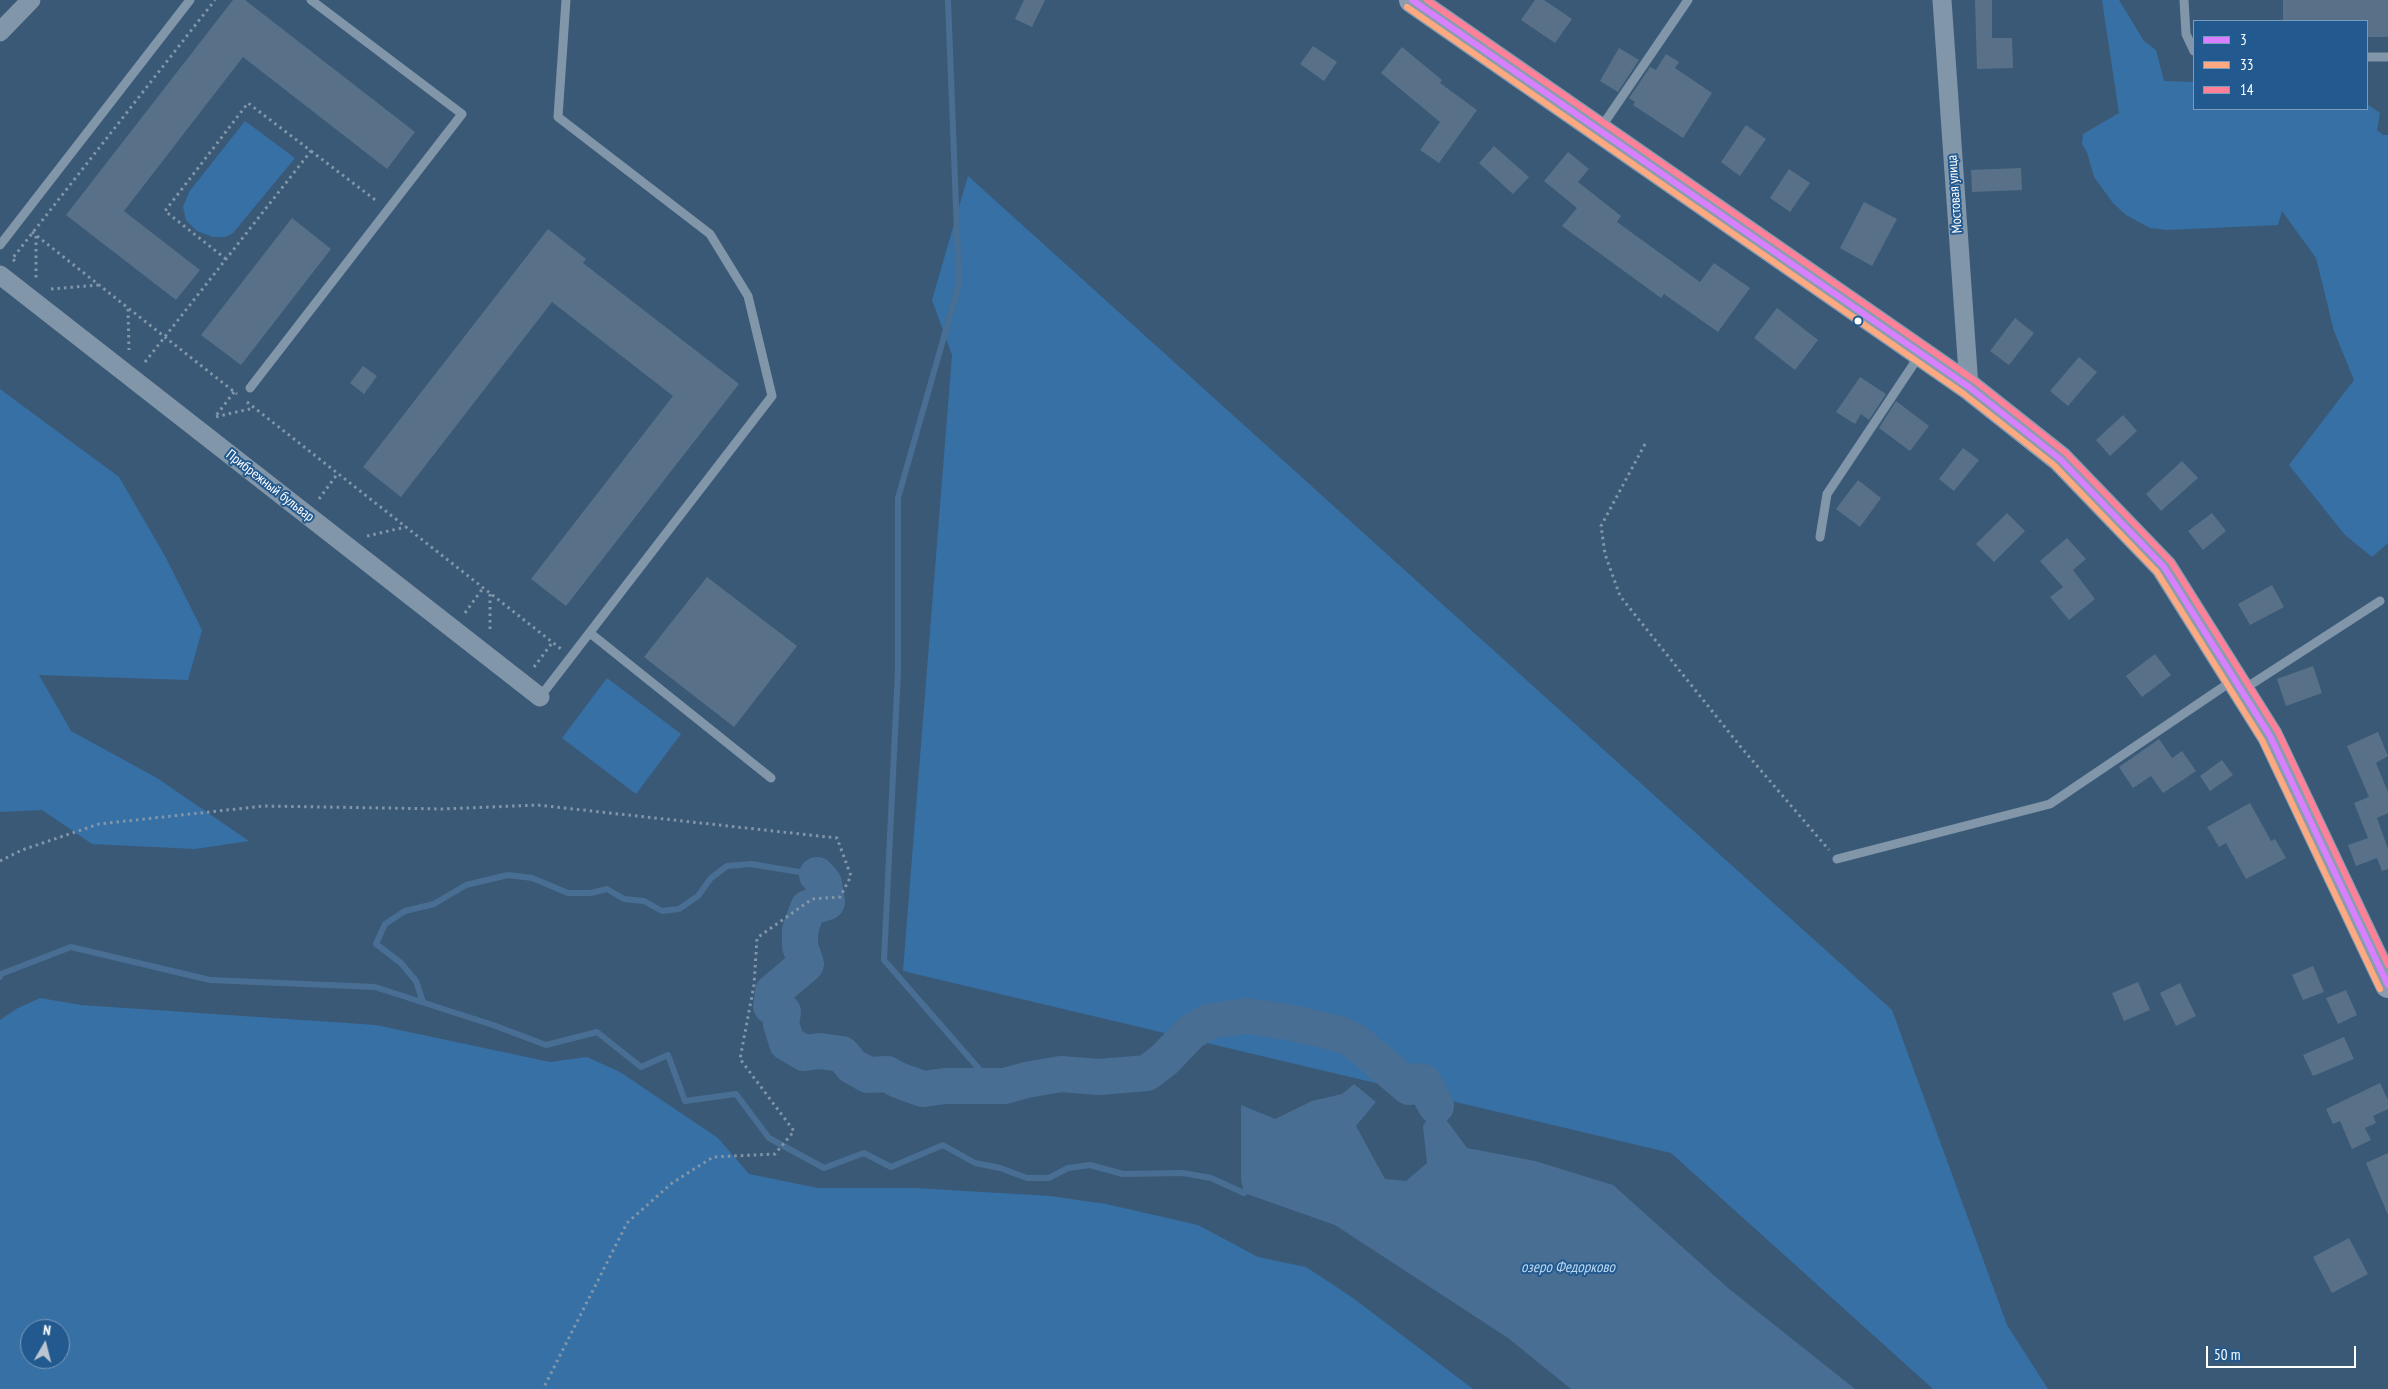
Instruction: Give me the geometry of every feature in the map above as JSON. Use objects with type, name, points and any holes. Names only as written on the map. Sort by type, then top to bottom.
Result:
[{"type":"main road","points":[[1412,0],[1969,387],[2060,459],[2164,567],[2270,736],[2388,985]]},
{"type":"street","points":[[0,32],[31,0]]},
{"type":"street","name":"Мостовая улица","points":[[1942,0],[1969,387]]},
{"type":"street","name":"Прибрежный бульвар","points":[[0,274],[540,697]]},
{"type":"lane","points":[[0,245],[190,0]]},
{"type":"lane","points":[[250,388],[462,114],[311,0]]},
{"type":"lane","points":[[540,697],[772,396],[748,296],[710,234],[558,117],[566,0]]},
{"type":"lane","points":[[1599,129],[1688,0]]},
{"type":"lane","points":[[2184,0],[2186,34],[2193,49]]},
{"type":"lane","points":[[2368,57],[2388,57]]},
{"type":"lane","points":[[1820,537],[1827,494],[1920,354]]},
{"type":"lane","points":[[1837,858],[2050,804],[2238,685],[2380,600]]},
{"type":"lane","points":[[590,633],[771,778]]},
{"type":"path","points":[[18,264],[12,259],[34,234],[215,0]]},
{"type":"path","points":[[226,258],[165,211],[248,103],[388,210]]},
{"type":"path","points":[[144,362],[311,151]]},
{"type":"path","points":[[18,222],[571,658]]},
{"type":"path","points":[[34,234],[36,278]]},
{"type":"path","points":[[30,273],[59,296]]},
{"type":"path","points":[[51,290],[99,285]]},
{"type":"path","points":[[128,308],[129,350]]},
{"type":"path","points":[[121,344],[134,354]]},
{"type":"path","points":[[139,358],[152,368]]},
{"type":"path","points":[[215,417],[234,392]]},
{"type":"path","points":[[215,417],[254,408]]},
{"type":"path","points":[[207,411],[222,423]]},
{"type":"path","points":[[1645,444],[1601,526],[1605,554],[1620,596],[1740,746],[1837,858]]},
{"type":"path","points":[[319,499],[338,474]]},
{"type":"path","points":[[311,493],[326,504]]},
{"type":"path","points":[[367,536],[406,527]]},
{"type":"path","points":[[360,531],[375,542]]},
{"type":"path","points":[[465,613],[483,588]]},
{"type":"path","points":[[490,593],[490,633]]},
{"type":"path","points":[[458,607],[471,618]]},
{"type":"path","points":[[484,628],[498,638]]},
{"type":"path","points":[[534,666],[552,643]]},
{"type":"path","points":[[527,661],[552,681]]},
{"type":"path","points":[[0,861],[22,850],[99,824],[254,807],[444,809],[537,805],[837,838],[851,876],[840,897],[812,899],[757,938],[754,985],[740,1059],[794,1131],[775,1154],[713,1157],[672,1183],[627,1223],[544,1389]]},
{"type":"shaded area","points":[[2102,0],[2119,0],[2144,41],[2156,50],[2164,81],[2193,82],[2193,110],[2368,110],[2368,105],[2380,113],[2377,130],[2383,135],[2388,135],[2388,543],[2372,557],[2345,535],[2289,465],[2354,380],[2334,331],[2316,258],[2282,211],[2278,225],[2167,230],[2150,228],[2126,215],[2113,203],[2094,177],[2087,152],[2082,144],[2083,134],[2119,113]]},
{"type":"shaded area","points":[[245,121],[295,158],[233,233],[225,237],[213,237],[197,231],[186,220],[183,207],[189,192]]},
{"type":"shaded area","points":[[968,176],[1892,1010],[2007,1325],[2048,1389],[1933,1389],[1671,1153],[903,971],[952,355],[932,300]]},
{"type":"shaded area","points":[[0,389],[119,477],[165,556],[202,630],[188,680],[39,675],[71,731],[157,778],[249,841],[195,849],[92,844],[42,810],[0,812]]},
{"type":"shaded area","points":[[607,678],[681,734],[636,794],[562,738]]},
{"type":"shaded area","points":[[40,998],[81,1005],[376,1025],[550,1062],[587,1057],[620,1072],[718,1138],[749,1174],[818,1188],[915,1188],[1050,1196],[1106,1204],[1198,1225],[1258,1257],[1306,1267],[1353,1298],[1473,1389],[0,1389],[0,1020],[16,1009]]},
{"type":"water","name":"озеро Федорково","points":[[1354,1084],[1376,1102],[1356,1126],[1385,1179],[1406,1181],[1427,1163],[1423,1126],[1436,1106],[1467,1148],[1535,1161],[1613,1185],[1728,1288],[1855,1389],[1571,1389],[1508,1338],[1335,1225],[1244,1193],[1241,1180],[1241,1105],[1275,1119],[1312,1101],[1342,1094]]},
{"type":"building","points":[[233,0],[245,0],[415,132],[387,169],[243,57],[124,211],[200,270],[176,300],[66,215]]},
{"type":"building","points":[[1024,0],[1045,0],[1032,27],[1015,19]]},
{"type":"building","points":[[1535,0],[1544,0],[1572,19],[1555,43],[1521,20]]},
{"type":"building","points":[[1975,0],[1992,0],[1992,38],[2012,38],[2013,68],[1977,69]]},
{"type":"building","points":[[2283,0],[2388,0],[2388,37],[2368,37],[2368,20],[2283,20]]},
{"type":"building","points":[[1313,46],[1337,62],[1324,81],[1300,64]]},
{"type":"building","points":[[1402,47],[1442,80],[1440,83],[1477,110],[1439,163],[1420,150],[1440,122],[1381,73]]},
{"type":"building","points":[[1619,48],[1639,60],[1618,92],[1600,81]]},
{"type":"building","points":[[1666,54],[1679,62],[1675,68],[1712,93],[1683,138],[1633,105],[1635,102],[1629,98],[1650,67],[1656,70]]},
{"type":"building","points":[[1746,125],[1766,139],[1740,176],[1721,162]]},
{"type":"building","points":[[1494,146],[1529,177],[1513,194],[1479,163]]},
{"type":"building","points":[[1568,152],[1589,169],[1578,182],[1621,216],[1617,222],[1700,282],[1714,263],[1750,288],[1718,332],[1664,294],[1661,298],[1562,226],[1577,208],[1544,181]]},
{"type":"building","points":[[2021,168],[2022,190],[1972,192],[1971,170]]},
{"type":"building","points":[[1789,169],[1810,183],[1790,212],[1770,198]]},
{"type":"building","points":[[1864,202],[1897,219],[1872,266],[1840,248]]},
{"type":"building","points":[[292,218],[331,249],[241,365],[201,335]]},
{"type":"building","points":[[548,229],[586,259],[583,263],[739,384],[566,606],[531,579],[673,396],[552,302],[401,497],[363,467]]},
{"type":"building","points":[[1777,308],[1818,340],[1795,370],[1754,338]]},
{"type":"building","points":[[2015,318],[2034,333],[2009,365],[1990,351]]},
{"type":"building","points":[[2079,357],[2097,372],[2068,406],[2050,391]]},
{"type":"building","points":[[363,366],[377,376],[364,394],[350,383]]},
{"type":"building","points":[[1860,377],[1886,394],[1869,420],[1861,414],[1855,424],[1836,412]]},
{"type":"building","points":[[1896,401],[1929,426],[1910,451],[1879,428]]},
{"type":"building","points":[[2123,415],[2137,431],[2110,456],[2096,440]]},
{"type":"building","points":[[1963,448],[1979,460],[1954,491],[1939,479]]},
{"type":"building","points":[[2182,461],[2198,478],[2161,511],[2146,494]]},
{"type":"building","points":[[1858,480],[1881,498],[1860,527],[1836,509]]},
{"type":"building","points":[[2007,513],[2025,531],[1994,562],[1976,544]]},
{"type":"building","points":[[2212,513],[2226,531],[2203,550],[2188,531]]},
{"type":"building","points":[[2067,538],[2086,559],[2073,570],[2095,599],[2069,620],[2050,597],[2063,587],[2040,561]]},
{"type":"building","points":[[707,577],[797,646],[734,727],[644,657]]},
{"type":"building","points":[[2272,585],[2284,607],[2250,625],[2238,604]]},
{"type":"building","points":[[2155,654],[2171,675],[2142,697],[2126,676]]},
{"type":"building","points":[[2313,666],[2322,693],[2286,706],[2277,679]]},
{"type":"building","points":[[2378,732],[2388,756],[2376,763],[2388,792],[2388,813],[2377,818],[2388,849],[2388,869],[2382,871],[2377,858],[2356,866],[2348,845],[2368,838],[2354,803],[2369,797],[2347,746]]},
{"type":"building","points":[[2159,739],[2172,758],[2182,751],[2196,771],[2163,793],[2151,776],[2133,788],[2119,767]]},
{"type":"building","points":[[2222,760],[2233,775],[2210,791],[2200,776]]},
{"type":"building","points":[[2250,803],[2271,841],[2275,839],[2286,858],[2246,879],[2226,843],[2219,847],[2207,827]]},
{"type":"building","points":[[2313,966],[2324,992],[2303,1000],[2292,975]]},
{"type":"building","points":[[2138,982],[2150,1010],[2124,1021],[2112,993]]},
{"type":"building","points":[[2180,983],[2196,1016],[2176,1026],[2160,993]]},
{"type":"building","points":[[2346,990],[2357,1015],[2338,1024],[2326,998]]},
{"type":"building","points":[[2344,1037],[2354,1059],[2313,1076],[2303,1055]]},
{"type":"building","points":[[2380,1083],[2388,1100],[2388,1109],[2373,1116],[2376,1123],[2365,1128],[2371,1140],[2352,1149],[2340,1121],[2333,1124],[2326,1109]]},
{"type":"building","points":[[2388,1153],[2388,1215],[2366,1163]]},
{"type":"building","points":[[2349,1238],[2368,1274],[2332,1293],[2313,1257]]},
{"type":"waterway","points":[[948,0],[959,284],[898,498],[898,671],[884,960],[994,1086]]},
{"type":"waterway","points":[[423,1002],[416,981],[401,963],[376,944],[385,924],[405,911],[434,904],[466,885],[508,875],[532,878],[568,893],[591,893],[607,889],[624,899],[644,901],[662,911],[679,909],[698,896],[711,878],[727,866],[751,864],[817,875]]},
{"type":"waterway","points":[[817,875],[824,883],[827,902],[808,908],[800,930],[800,946],[806,964],[773,992],[771,1006],[783,1012],[781,1024],[787,1043],[804,1053],[819,1051],[842,1054],[852,1066],[868,1075],[887,1074],[923,1089],[945,1086],[1005,1086],[1061,1074],[1099,1077],[1147,1073],[1164,1060],[1191,1032],[1210,1021],[1246,1016],[1289,1022],[1343,1035],[1356,1042],[1409,1087],[1417,1081],[1423,1082],[1436,1106]]},
{"type":"waterway","points":[[0,977],[1,974],[71,947],[210,980],[375,987],[493,1025],[546,1045],[597,1032],[641,1067],[668,1055],[685,1101],[736,1094],[769,1138],[824,1168],[864,1153],[891,1167],[943,1145],[975,1163],[1000,1168],[1027,1178],[1049,1178],[1068,1168],[1090,1165],[1123,1174],[1183,1173],[1211,1178],[1244,1193]]},
{"type":"transit line","name":"3","points":[[1412,0],[1969,387],[2060,459],[2164,567],[2270,736],[2388,985]]},
{"type":"transit line","name":"14","points":[[1427,0],[1974,380],[2066,453],[2171,562],[2278,732],[2388,965]]},
{"type":"transit line","name":"33","points":[[1407,7],[1964,394],[2054,465],[2157,572],[2262,740],[2380,989]]}]
